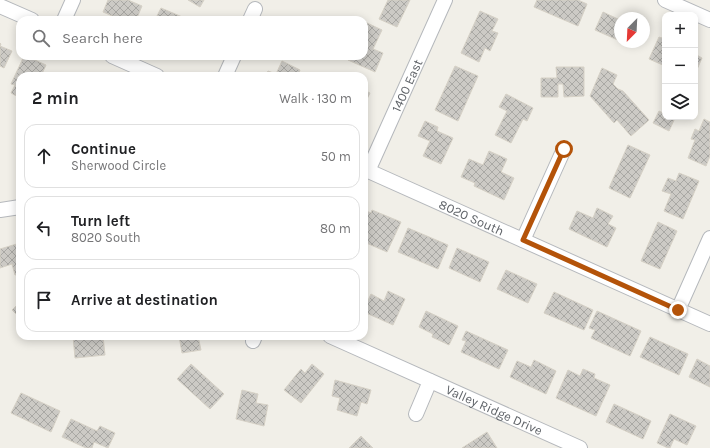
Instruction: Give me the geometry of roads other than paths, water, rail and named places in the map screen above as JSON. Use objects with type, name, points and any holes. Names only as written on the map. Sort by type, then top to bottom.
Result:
[{"type":"street","points":[[66,16],[73,0]]},
{"type":"street","name":"1400 East","points":[[368,166],[445,0]]},
{"type":"street","points":[[664,0],[710,20]]},
{"type":"street","points":[[0,6],[23,16]]},
{"type":"street","points":[[121,60],[148,72]]},
{"type":"street","points":[[227,72],[232,60]]},
{"type":"street","points":[[523,240],[564,149]]},
{"type":"street","name":"8020 South","points":[[368,171],[710,324]]},
{"type":"street","points":[[0,210],[16,208]]},
{"type":"street","points":[[678,310],[710,238]]},
{"type":"street","name":"Valley Ridge Drive","points":[[339,340],[580,448]]},
{"type":"street","name":"Valley Ridge Drive","points":[[416,414],[430,381]]}]
